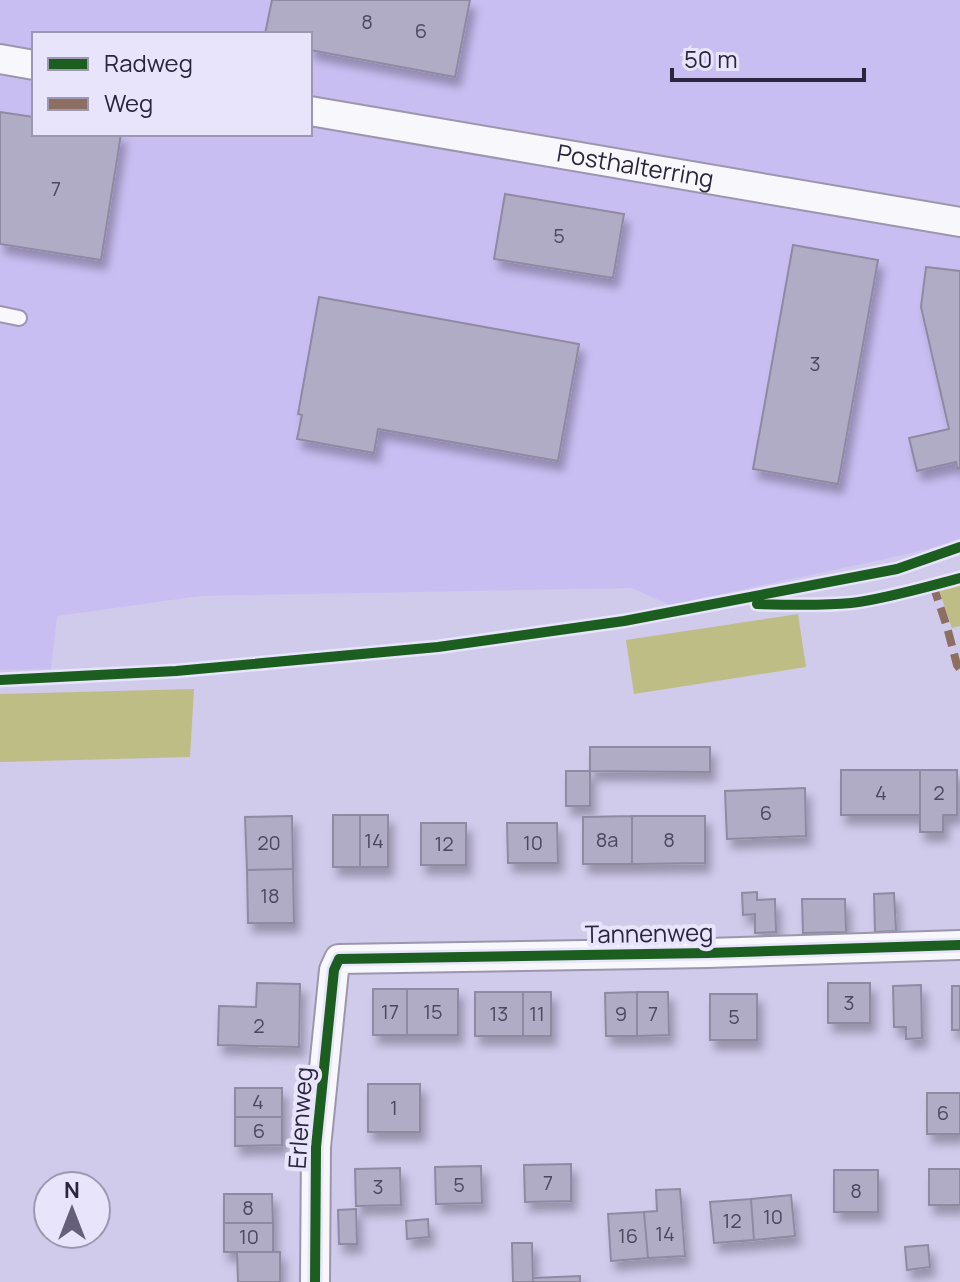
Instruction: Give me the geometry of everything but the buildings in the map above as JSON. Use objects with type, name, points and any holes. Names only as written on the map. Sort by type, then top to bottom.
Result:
[{"type":"street","points":[[0,59],[32,65]]},
{"type":"street","name":"Posthalterring","points":[[312,111],[960,222]]},
{"type":"street","name":"Tannenweg","points":[[339,959],[960,945]]},
{"type":"street","name":"Erlenweg","points":[[315,1282],[316,1147],[334,970],[339,959]]},
{"type":"lane","points":[[0,314],[19,318]]},
{"type":"shaded area","points":[[0,0],[960,0],[960,538],[928,549],[670,605],[632,588],[200,596],[57,616],[51,669],[0,670]]},
{"type":"green space","points":[[960,581],[960,626],[952,628],[938,587]]},
{"type":"green space","points":[[798,614],[806,667],[634,694],[626,640]]},
{"type":"green space","points":[[194,689],[190,757],[0,762],[0,694]]},
{"type":"marked path","points":[[933,585],[960,669]]},
{"type":"cycle path","points":[[0,680],[176,671],[438,647],[624,621],[897,569],[960,547]]},
{"type":"cycle path","points":[[757,604],[851,603],[960,578]]},
{"type":"cycle path","points":[[315,1282],[316,1147],[334,970],[339,959],[960,945]]}]
